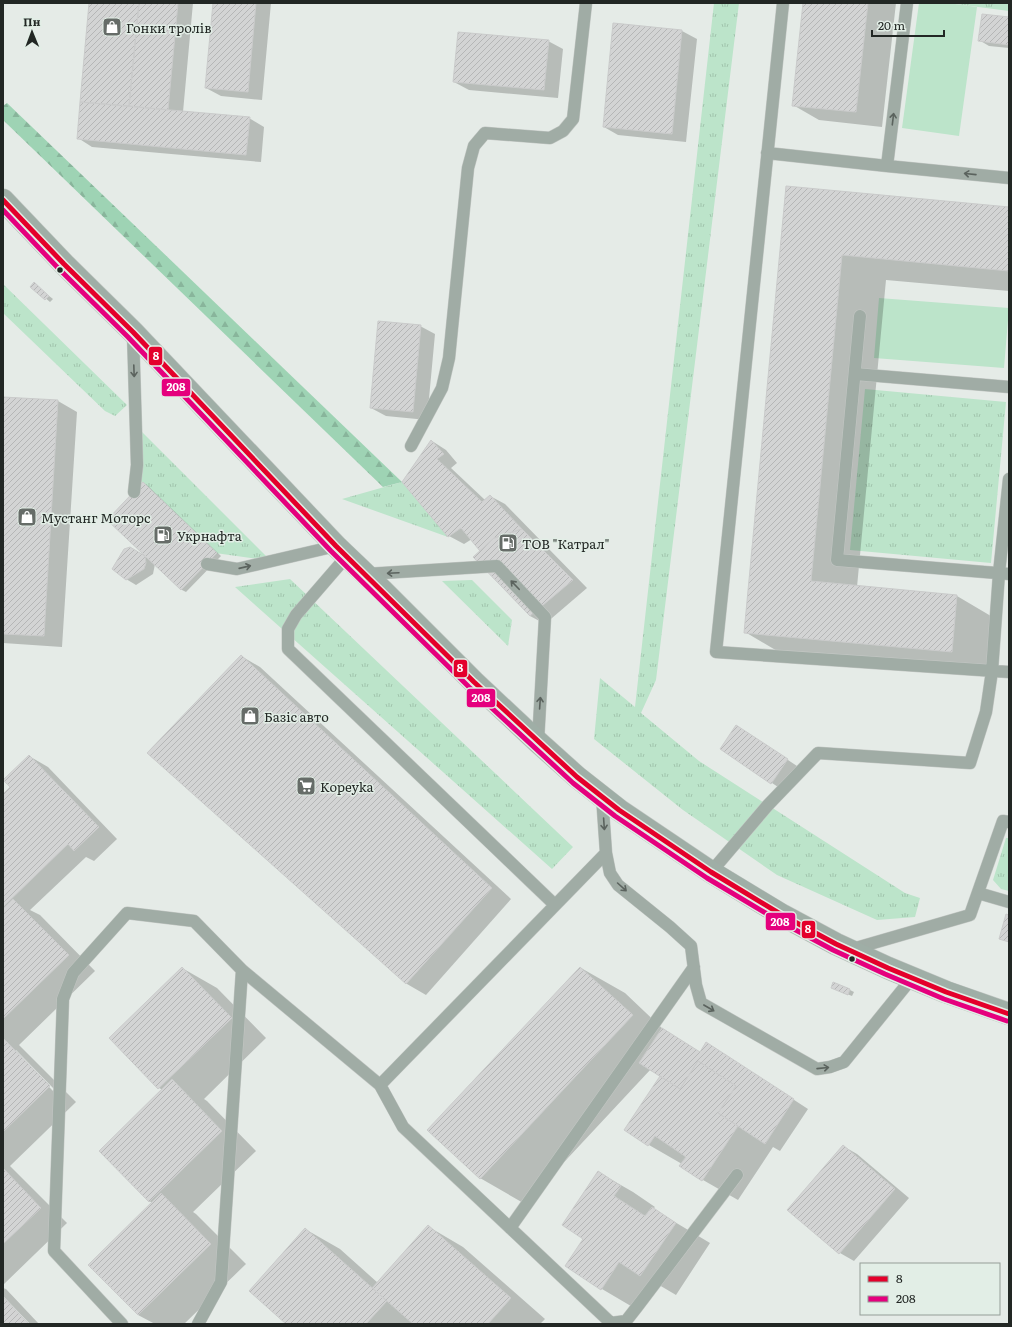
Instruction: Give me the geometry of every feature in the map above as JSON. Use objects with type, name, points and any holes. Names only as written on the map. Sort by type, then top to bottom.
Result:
[{"type":"main road","points":[[3,200],[64,264],[133,332],[341,551],[474,682],[538,742],[619,810],[711,872],[782,915],[836,944],[946,992],[1009,1014]]},
{"type":"lane","points":[[411,446],[442,388],[449,358],[468,168],[474,146],[485,133],[550,138],[563,131],[573,119],[586,3]]},
{"type":"lane","points":[[783,3],[716,652],[1009,672]]},
{"type":"lane","points":[[887,166],[907,3]]},
{"type":"lane","points":[[767,153],[1009,178],[1009,174]]},
{"type":"lane","points":[[860,316],[837,560],[1004,573]]},
{"type":"lane","points":[[133,332],[137,465],[134,492]]},
{"type":"lane","points":[[855,374],[1009,387]]},
{"type":"lane","points":[[711,872],[768,805],[818,753],[970,763],[986,712],[992,671],[1004,573],[1009,480]]},
{"type":"lane","points":[[207,564],[237,569],[341,551]]},
{"type":"lane","points":[[341,551],[296,615],[288,629],[288,649],[555,905]]},
{"type":"lane","points":[[366,574],[497,566],[545,617],[538,742]]},
{"type":"lane","points":[[602,796],[606,853],[610,873],[618,884],[670,926],[691,946],[696,985],[701,1003],[816,1069],[830,1067],[844,1062],[912,978]]},
{"type":"lane","points":[[848,950],[970,915],[1004,821],[1009,822]]},
{"type":"lane","points":[[380,1086],[606,853]]},
{"type":"lane","points":[[978,894],[1009,902]]},
{"type":"lane","points":[[122,1324],[54,1251],[63,999],[73,973],[127,913],[194,921],[242,970],[380,1086],[402,1127],[611,1323],[626,1321],[737,1175]]},
{"type":"lane","points":[[510,1228],[694,967]]},
{"type":"lane","points":[[198,1324],[221,1282],[242,970]]},
{"type":"green space","points":[[714,3],[739,3],[656,680],[641,713],[699,761],[905,893],[920,898],[915,917],[877,920],[777,875],[683,810],[594,739],[600,678],[635,707]]},
{"type":"green space","points":[[919,3],[948,3],[977,7],[959,136],[902,128]]},
{"type":"green space","points":[[948,3],[1009,3],[1009,11]]},
{"type":"green space","points":[[7,103],[402,482],[383,487],[3,120],[3,106]]},
{"type":"green space","points":[[3,284],[127,405],[115,416],[105,411],[3,313]]},
{"type":"green space","points":[[879,298],[1009,308],[1004,368],[874,358]]},
{"type":"green space","points":[[865,389],[1006,402],[991,563],[850,550]]},
{"type":"green space","points":[[136,426],[271,561],[194,550],[143,500]]},
{"type":"green space","points":[[402,482],[448,537],[342,499]]},
{"type":"green space","points":[[290,579],[573,847],[552,869],[235,587]]},
{"type":"green space","points":[[472,580],[512,620],[508,646],[442,581]]},
{"type":"green space","points":[[1006,838],[1009,838],[1009,891],[1001,889],[993,880]]},
{"type":"building","points":[[89,3],[139,3],[129,106],[80,102]]},
{"type":"building","points":[[139,3],[178,3],[168,110],[129,106]]},
{"type":"building","points":[[213,3],[256,3],[248,92],[205,88]]},
{"type":"building","points":[[803,3],[868,3],[856,112],[792,106]]},
{"type":"building","points":[[982,14],[1009,17],[1009,45],[978,41]]},
{"type":"building","points":[[613,23],[682,30],[672,134],[603,127]]},
{"type":"building","points":[[458,32],[549,40],[544,90],[453,82]]},
{"type":"building","points":[[80,102],[250,117],[246,155],[77,139]]},
{"type":"building","points":[[786,186],[1009,207],[1009,271],[842,255],[811,581],[957,595],[952,652],[744,633]]},
{"type":"building","points":[[34,282],[49,296],[45,300],[30,287]]},
{"type":"building","points":[[378,321],[421,325],[413,412],[370,408]]},
{"type":"building","name":"Мустанг Моторс","points":[[3,397],[58,400],[44,636],[3,634]]},
{"type":"building","points":[[431,440],[444,454],[437,459],[482,502],[490,495],[522,529],[494,538],[480,551],[461,528],[448,537],[402,482]]},
{"type":"building","points":[[143,482],[217,553],[181,590],[107,520]]},
{"type":"building","points":[[522,529],[573,580],[530,616],[473,557],[494,538]]},
{"type":"building","points":[[130,547],[145,556],[146,563],[144,569],[126,580],[112,569],[124,549]]},
{"type":"building","points":[[241,655],[492,888],[406,984],[147,753]]},
{"type":"building","points":[[736,725],[788,759],[771,784],[720,749]]},
{"type":"building","points":[[29,755],[99,827],[74,851],[68,844],[3,907],[3,794],[10,787],[3,780]]},
{"type":"building","points":[[13,899],[69,955],[3,1019],[3,909]]},
{"type":"building","points":[[1006,914],[1009,915],[1009,942],[999,939]]},
{"type":"building","points":[[182,967],[232,1018],[158,1089],[109,1038]]},
{"type":"building","points":[[580,967],[633,1015],[480,1179],[427,1130]]},
{"type":"building","points":[[833,982],[850,989],[848,995],[831,988]]},
{"type":"building","points":[[662,1028],[700,1052],[706,1042],[794,1099],[765,1144],[718,1113],[736,1086],[698,1061],[680,1089],[639,1063]]},
{"type":"building","points":[[3,1038],[50,1086],[3,1132]]},
{"type":"building","points":[[698,1061],[736,1086],[718,1113],[738,1126],[702,1181],[679,1166],[686,1157],[655,1136],[648,1146],[624,1130],[660,1076],[680,1089]]},
{"type":"building","points":[[172,1079],[222,1131],[149,1202],[99,1151]]},
{"type":"building","points":[[843,1145],[895,1189],[839,1254],[787,1210]]},
{"type":"building","points":[[3,1168],[41,1208],[3,1244]]},
{"type":"building","points":[[598,1171],[621,1186],[614,1196],[645,1216],[652,1207],[676,1223],[640,1276],[619,1262],[601,1290],[565,1266],[583,1239],[562,1225]]},
{"type":"building","points":[[161,1193],[211,1244],[138,1315],[88,1265]]},
{"type":"building","points":[[428,1225],[511,1298],[488,1324],[413,1324],[372,1288]]},
{"type":"building","points":[[305,1228],[387,1301],[366,1324],[286,1324],[249,1291]]},
{"type":"building","points":[[3,1297],[29,1324],[3,1324]]},
{"type":"transit line","name":"8","points":[[3,200],[64,264],[133,332],[336,546],[474,682],[577,777],[619,810],[711,872],[782,915],[836,944],[888,968],[946,992],[1009,1014]]},
{"type":"transit line","name":"208","points":[[3,210],[59,269],[128,337],[331,551],[469,687],[573,783],[615,816],[707,878],[779,921],[833,950],[885,974],[944,999],[1007,1021]]},
{"type":"place","name":"Гонки тролів","points":[[112,27]]},
{"type":"place","name":"Мустанг Моторс","points":[[27,517]]},
{"type":"place","name":"Укрнафта","points":[[163,535]]},
{"type":"place","name":"ТОВ \"Катрал\"","points":[[508,543]]},
{"type":"place","name":"Базіс авто","points":[[250,716]]},
{"type":"place","name":"Kopeyka","points":[[306,786]]}]
